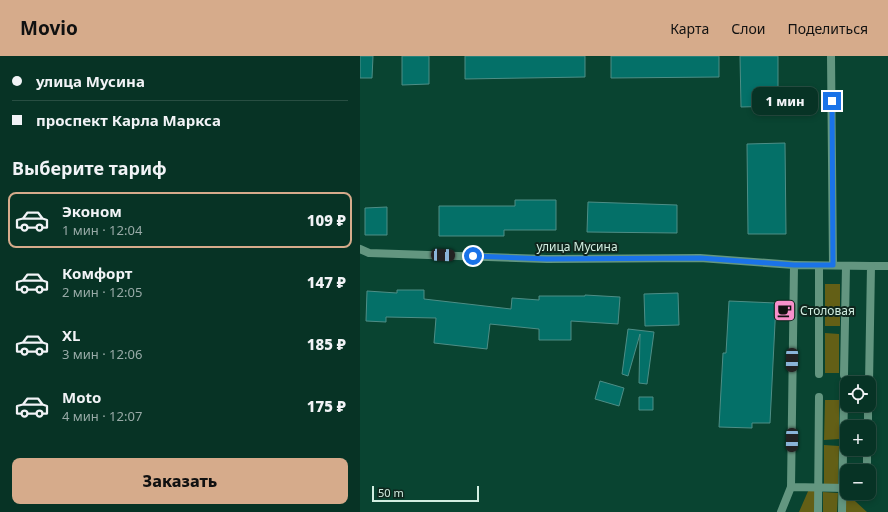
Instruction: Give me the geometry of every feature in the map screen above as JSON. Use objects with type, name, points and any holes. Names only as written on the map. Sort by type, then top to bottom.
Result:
[{"type":"street","points":[[831,56],[833,265]]},
{"type":"street","name":"улица Мусина","points":[[360,249],[370,253],[547,259],[700,258],[794,265],[872,266]]},
{"type":"street","points":[[781,512],[791,487],[794,265]]},
{"type":"street","points":[[819,266],[819,374]]},
{"type":"street","points":[[844,375],[846,266]]},
{"type":"street","points":[[869,376],[872,266],[888,266]]},
{"type":"street","points":[[818,512],[819,397]]},
{"type":"street","points":[[844,412],[845,464]]},
{"type":"street","points":[[791,487],[840,488]]},
{"type":"street","points":[[842,512],[844,500]]},
{"type":"shaded area","points":[[825,284],[840,284],[840,326],[825,326]]},
{"type":"shaded area","points":[[825,333],[839,334],[839,373],[825,373]]},
{"type":"shaded area","points":[[825,400],[839,400],[839,439],[824,440]]},
{"type":"shaded area","points":[[824,445],[839,446],[838,485],[824,485]]},
{"type":"shaded area","points":[[809,489],[817,490],[816,512],[799,512]]},
{"type":"shaded area","points":[[823,492],[838,493],[837,512],[823,512]]},
{"type":"shaded area","points":[[844,500],[854,500],[867,512],[844,512]]},
{"type":"building","points":[[360,56],[373,56],[372,78],[360,78]]},
{"type":"building","points":[[402,56],[429,56],[429,84],[402,85]]},
{"type":"building","points":[[465,56],[585,56],[585,77],[465,79]]},
{"type":"building","points":[[611,56],[719,56],[719,77],[611,78]]},
{"type":"building","points":[[740,56],[778,56],[778,106],[741,107]]},
{"type":"building","points":[[785,143],[786,234],[748,234],[747,144]]},
{"type":"building","points":[[515,200],[556,200],[556,230],[504,230],[504,236],[439,236],[439,206],[515,206]]},
{"type":"building","points":[[588,202],[677,205],[677,233],[587,232]]},
{"type":"building","points":[[387,207],[387,235],[365,235],[365,208]]},
{"type":"building","points":[[397,290],[424,290],[424,299],[511,309],[512,298],[539,300],[539,296],[585,295],[620,297],[618,324],[571,321],[571,340],[539,340],[539,329],[490,324],[487,349],[434,343],[436,318],[386,317],[386,322],[366,321],[367,291],[397,293]]},
{"type":"building","points":[[678,293],[679,325],[645,326],[644,294]]},
{"type":"building","points":[[729,301],[776,303],[770,423],[752,423],[752,428],[719,427],[723,353],[726,353]]},
{"type":"building","points":[[628,329],[654,332],[647,384],[639,383],[640,334],[628,376],[622,374]]},
{"type":"building","points":[[600,381],[624,388],[619,406],[595,399]]},
{"type":"building","points":[[639,397],[653,397],[653,410],[639,410]]},
{"type":"place","name":"Столовая","points":[[784,311]]},
{"type":"route","points":[[473,256],[547,259],[700,258],[794,265],[833,265],[832,101]]}]
